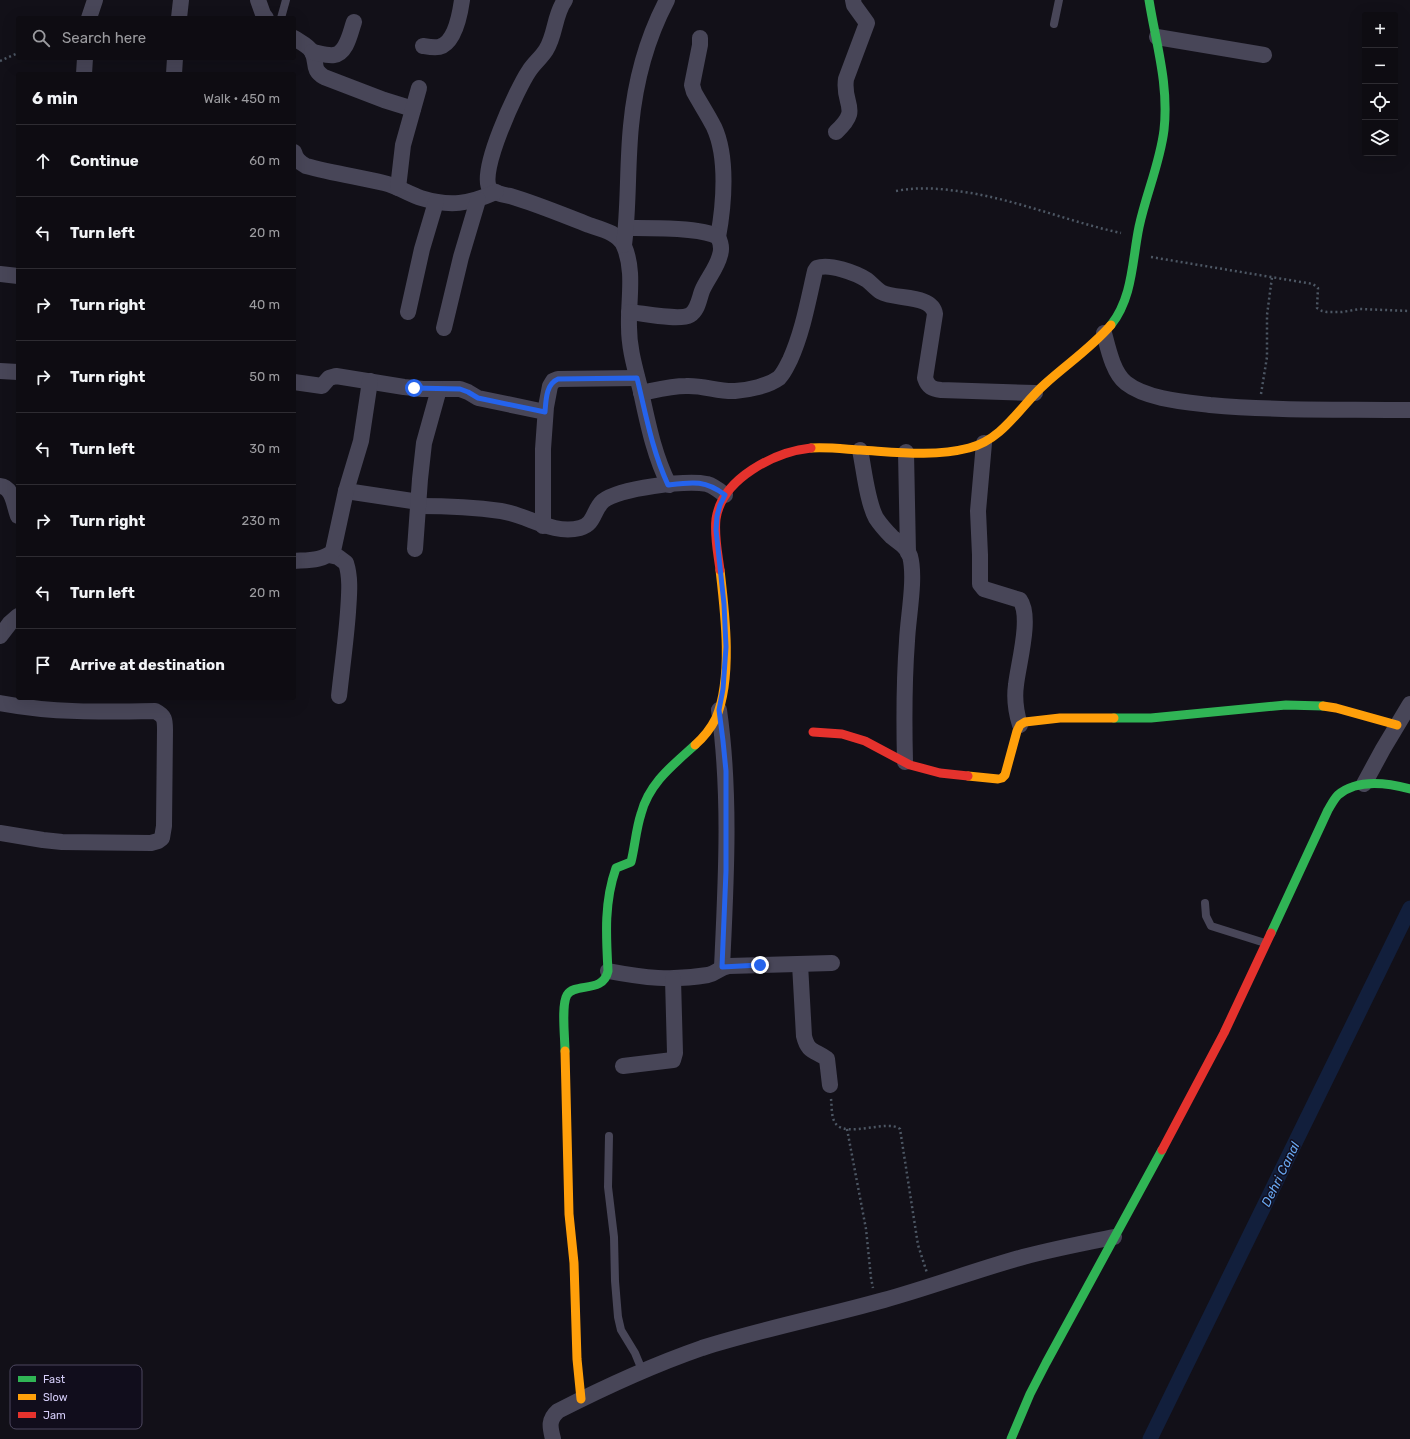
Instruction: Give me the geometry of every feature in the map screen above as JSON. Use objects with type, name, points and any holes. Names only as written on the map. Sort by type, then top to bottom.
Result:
[{"type":"street","points":[[90,16],[95,0]]},
{"type":"street","points":[[179,16],[181,0]]},
{"type":"street","points":[[258,0],[264,16]]},
{"type":"street","points":[[423,46],[433,48],[441,47],[447,43],[455,29],[462,0]]},
{"type":"street","points":[[565,0],[557,14],[550,44],[530,69],[512,102],[489,166],[487,182],[490,189],[496,192],[534,204],[600,229],[616,237],[624,245]]},
{"type":"street","points":[[667,0],[654,26],[637,87],[631,126],[624,245],[629,267],[630,345],[647,422],[656,455],[668,485]]},
{"type":"street","points":[[836,132],[847,120],[849,115],[850,110],[844,87],[866,23],[854,5],[853,0]]},
{"type":"street","points":[[580,1399],[577,1359],[574,1263],[569,1214],[564,1013],[565,1002],[567,995],[571,991],[598,984],[607,976],[606,906],[608,891],[616,868],[618,866],[628,865],[631,862],[640,812],[654,786],[671,766],[708,733],[719,710],[726,667],[726,633],[716,530],[717,516],[720,505],[725,495],[733,486],[765,462],[781,454],[797,450],[813,448],[906,452],[950,451],[971,448],[984,444],[1002,431],[1035,393],[1104,333],[1113,323],[1123,305],[1130,280],[1145,205],[1164,132],[1165,91],[1163,70],[1149,0]]},
{"type":"street","points":[[296,39],[312,52],[333,55],[339,54],[343,50],[354,22]]},
{"type":"street","points":[[1157,36],[1264,55]]},
{"type":"street","points":[[700,38],[700,50],[692,85],[694,92],[714,126],[720,146],[723,195],[722,215],[718,237]]},
{"type":"street","points":[[312,52],[316,70],[324,77],[384,100],[413,109]]},
{"type":"street","points":[[84,72],[85,60]]},
{"type":"street","points":[[174,72],[175,60]]},
{"type":"street","points":[[398,188],[403,145],[419,88]]},
{"type":"street","points":[[296,159],[306,166],[386,184],[420,198],[443,204],[460,204],[478,200],[496,192]]},
{"type":"street","points":[[444,328],[461,257],[478,200]]},
{"type":"street","points":[[408,312],[421,255],[436,202]]},
{"type":"street","points":[[626,228],[663,228],[707,232],[718,237],[721,242],[720,256],[705,284],[695,310],[690,315],[681,318],[629,312]]},
{"type":"street","points":[[543,526],[545,412],[550,386],[554,381],[558,379],[639,386],[687,386],[736,391],[763,385],[779,378],[784,371],[802,331],[815,271],[817,268],[824,266],[857,275],[869,282],[881,292],[913,299],[931,305],[935,314],[925,378],[927,385],[932,389],[1035,393]]},
{"type":"street","points":[[0,274],[16,276]]},
{"type":"street","points":[[1104,333],[1110,355],[1125,382],[1143,392],[1165,398],[1190,403],[1259,408],[1410,410]]},
{"type":"street","points":[[0,371],[16,372]]},
{"type":"street","points":[[296,382],[322,386],[329,378],[333,376],[404,387],[460,389],[478,398],[545,412]]},
{"type":"street","points":[[329,555],[335,546],[346,491],[361,441],[370,381]]},
{"type":"street","points":[[415,548],[424,443],[439,389]]},
{"type":"street","points":[[984,444],[978,511],[980,584],[984,589],[1020,600],[1023,605],[1024,624],[1015,700],[1016,712],[1020,725]]},
{"type":"street","points":[[860,450],[870,500],[875,516],[882,527],[906,548],[908,553]]},
{"type":"street","points":[[905,762],[904,718],[911,584],[911,569],[908,553],[906,452]]},
{"type":"street","points":[[346,491],[419,504],[500,511],[522,516],[543,526],[565,529],[580,528],[592,521],[598,507],[610,496],[628,491],[683,483],[709,485],[725,495]]},
{"type":"street","points":[[0,486],[4,486],[10,491],[16,510]]},
{"type":"street","points":[[296,561],[329,555],[338,557],[346,563],[349,575],[349,593],[340,696]]},
{"type":"street","points":[[0,636],[16,618]]},
{"type":"street","points":[[0,703],[58,711],[155,711],[162,714],[165,721],[166,730],[164,826],[162,838],[158,841],[151,843],[62,842],[0,833]]},
{"type":"street","points":[[1364,784],[1410,704]]},
{"type":"street","points":[[813,732],[842,734],[865,741],[923,770],[998,779],[1002,778],[1005,774],[1014,738],[1020,725],[1025,722],[1040,720],[1151,718],[1273,706],[1306,705],[1336,708],[1397,725]]},
{"type":"street","points":[[719,710],[726,771],[726,871],[722,967]]},
{"type":"street","points":[[1011,1439],[1030,1394],[1043,1369],[1208,1064],[1240,1001],[1328,810],[1338,795],[1350,787],[1364,784],[1384,784],[1410,788]]},
{"type":"street","points":[[608,971],[637,976],[674,979],[713,974],[722,967],[832,963]]},
{"type":"street","points":[[800,964],[806,1045],[810,1050],[827,1059],[830,1085]]},
{"type":"street","points":[[623,1066],[673,1060],[675,1053],[674,979]]},
{"type":"street","points":[[553,1439],[550,1421],[553,1415],[558,1411],[642,1370],[704,1348],[807,1318],[884,1300],[1023,1258],[1114,1237]]},
{"type":"lane","points":[[282,16],[286,0]]},
{"type":"lane","points":[[1054,24],[1059,0]]},
{"type":"lane","points":[[1205,903],[1206,916],[1211,926],[1266,944]]},
{"type":"lane","points":[[608,1136],[608,1187],[614,1237],[618,1317],[621,1330],[635,1353],[642,1370]]},
{"type":"path","points":[[0,61],[16,54]]},
{"type":"path","points":[[896,191],[935,188],[991,197],[1017,203],[1095,227],[1138,236]]},
{"type":"path","points":[[1135,254],[1308,282],[1316,285],[1318,288],[1317,308],[1322,311],[1342,312],[1360,309],[1410,311]]},
{"type":"path","points":[[1259,408],[1266,357],[1267,316],[1272,277]]},
{"type":"path","points":[[830,1085],[833,1119],[836,1125],[847,1129],[890,1126],[898,1127],[900,1130],[918,1245],[928,1276],[936,1284]]},
{"type":"path","points":[[847,1129],[866,1229],[871,1278],[877,1296],[884,1300]]},
{"type":"waterway","name":"Dehri Canal","points":[[1150,1439],[1410,908]]},
{"type":"traffic: fast","points":[[1111,325],[1124,303],[1128,291],[1139,227],[1156,166],[1164,130],[1165,96],[1161,64],[1149,0]]},
{"type":"traffic: fast","points":[[1114,718],[1151,718],[1286,705],[1323,706]]},
{"type":"traffic: fast","points":[[565,1051],[564,1006],[567,995],[576,989],[601,983],[608,971],[606,932],[609,893],[616,868],[631,862],[639,820],[650,793],[663,775],[695,745]]},
{"type":"traffic: fast","points":[[1271,933],[1328,810],[1338,795],[1355,786],[1373,783],[1410,789]]},
{"type":"traffic: fast","points":[[1011,1439],[1030,1394],[1046,1363],[1162,1150]]},
{"type":"traffic: slow","points":[[811,448],[928,453],[956,451],[981,444],[1002,430],[1036,392],[1087,349],[1111,325]]},
{"type":"traffic: slow","points":[[695,745],[707,732],[716,718],[721,702],[724,684],[726,645],[720,570]]},
{"type":"traffic: slow","points":[[1323,706],[1336,708],[1397,725]]},
{"type":"traffic: slow","points":[[968,776],[998,779],[1002,778],[1005,775],[1017,731],[1020,725],[1025,722],[1060,718],[1114,718]]},
{"type":"traffic: slow","points":[[565,1051],[569,1214],[574,1263],[577,1359],[581,1399]]},
{"type":"traffic: jam","points":[[720,570],[716,538],[716,519],[720,504],[728,491],[739,480],[767,461],[782,455],[811,448]]},
{"type":"traffic: jam","points":[[813,732],[842,734],[865,741],[910,765],[940,773],[968,776]]},
{"type":"traffic: jam","points":[[1162,1150],[1224,1033],[1271,933]]},
{"type":"route","points":[[414,388],[460,389],[478,398],[545,412],[550,386],[558,379],[637,378],[650,437],[668,485],[698,483],[709,485],[725,495],[717,516],[716,530],[726,626],[726,667],[719,710],[726,771],[726,871],[722,967],[760,965]]}]
